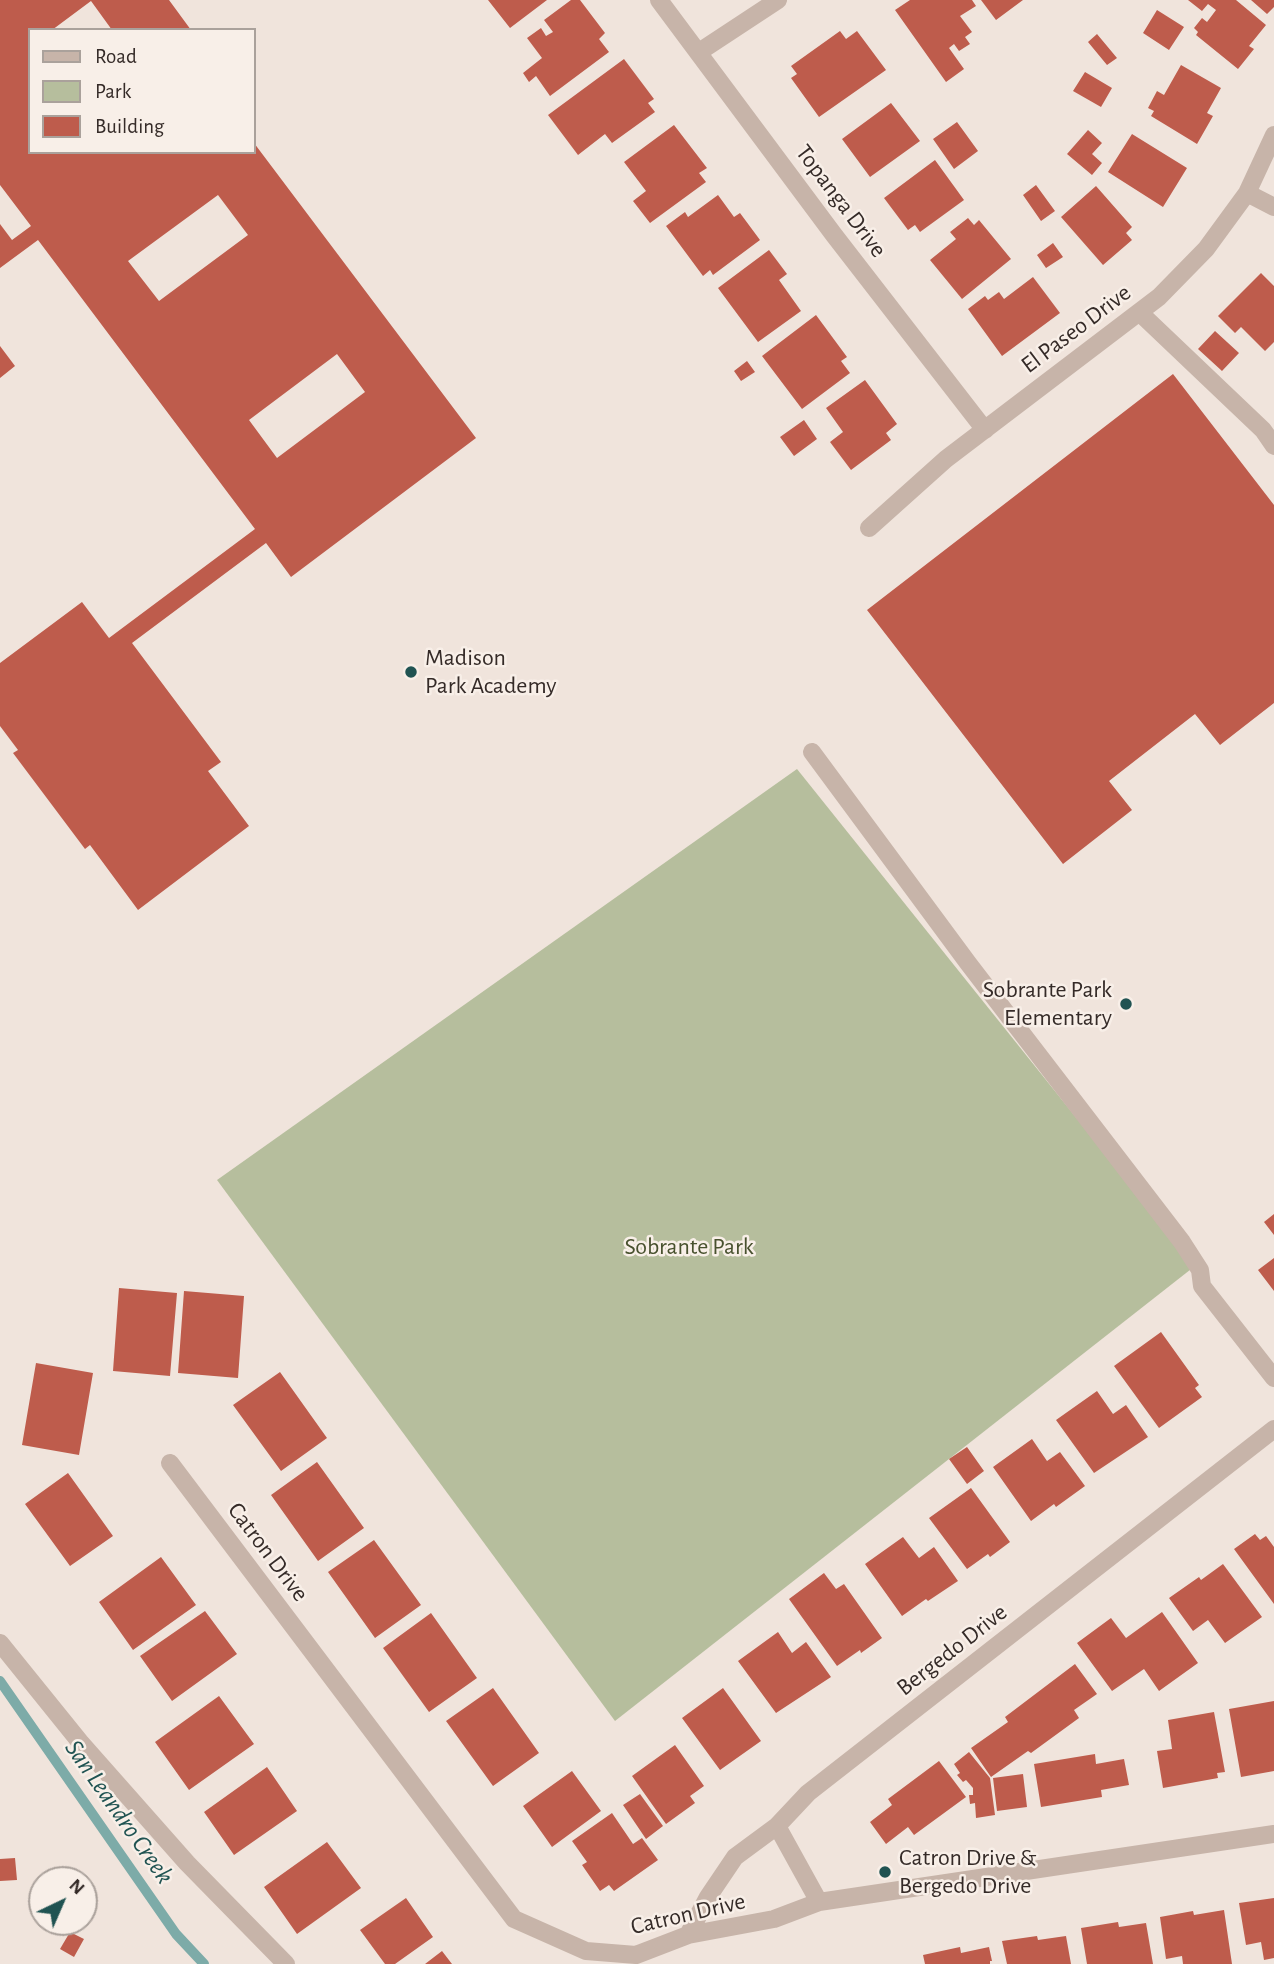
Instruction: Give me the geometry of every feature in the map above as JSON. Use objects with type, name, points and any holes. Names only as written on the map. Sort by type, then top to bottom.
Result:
[{"type":"street","name":"Topanga Drive","points":[[659,0],[834,235],[985,430]]},
{"type":"street","points":[[699,52],[778,0]]},
{"type":"street","name":"El Paseo Drive","points":[[869,528],[946,460],[1159,297],[1206,249],[1247,193],[1274,135]]},
{"type":"street","points":[[1247,193],[1274,206]]},
{"type":"street","points":[[1139,312],[1263,430],[1274,446]]},
{"type":"street","points":[[812,752],[1182,1242],[1200,1270],[1202,1286],[1274,1378]]},
{"type":"street","name":"Bergedo Drive","points":[[688,1935],[708,1897],[735,1857],[776,1826],[808,1793],[1274,1429]]},
{"type":"street","name":"Catron Drive","points":[[170,1463],[514,1919],[586,1951],[636,1955],[688,1935],[774,1919],[820,1902],[1274,1834]]},
{"type":"street","points":[[0,1643],[80,1742],[178,1853],[286,1964]]},
{"type":"street","points":[[776,1826],[820,1902]]},
{"type":"green space","name":"Sobrante Park","points":[[797,769],[1195,1266],[615,1721],[217,1180]]},
{"type":"building","points":[[0,0],[169,0],[190,28],[111,28],[91,1],[55,28],[28,28],[28,154],[256,154],[256,146],[476,438],[291,577],[266,543],[132,643],[221,762],[208,771],[249,826],[138,910],[90,845],[85,849],[13,753],[18,750],[0,726],[0,663],[82,602],[109,638],[255,529],[38,240],[0,268],[0,224],[12,240],[31,226],[0,185]],"holes":[[[218,195],[248,235],[159,301],[128,261]],[[337,354],[365,392],[277,458],[249,420]]]},
{"type":"building","points":[[488,0],[547,0],[510,28]]},
{"type":"building","points":[[571,0],[580,0],[605,33],[599,39],[609,52],[550,96],[536,76],[529,82],[523,73],[542,58],[527,38],[541,28],[546,36],[553,32],[544,20]]},
{"type":"building","points":[[910,0],[972,0],[976,6],[960,16],[972,32],[965,37],[970,44],[959,51],[954,44],[949,48],[964,69],[946,82],[895,10]]},
{"type":"building","points":[[981,0],[1023,0],[996,20]]},
{"type":"building","points":[[1188,0],[1236,0],[1266,25],[1249,46],[1254,49],[1238,69],[1196,35],[1198,32],[1194,28],[1202,18],[1207,22],[1216,10],[1208,4],[1202,11]]},
{"type":"building","points":[[1251,0],[1274,0],[1274,7],[1267,14]]},
{"type":"building","points":[[1157,10],[1184,27],[1169,50],[1143,33]]},
{"type":"building","points":[[840,31],[846,39],[857,31],[886,70],[819,117],[791,78],[797,74],[791,66]]},
{"type":"building","points":[[1097,34],[1117,58],[1107,65],[1088,42]]},
{"type":"building","points":[[624,59],[654,99],[648,103],[655,112],[612,143],[605,134],[578,155],[548,115]]},
{"type":"building","points":[[1181,65],[1221,88],[1207,113],[1213,116],[1197,144],[1151,116],[1154,111],[1148,108],[1157,91],[1164,95]]},
{"type":"building","points":[[1085,72],[1112,88],[1101,107],[1073,91]]},
{"type":"building","points":[[891,103],[920,141],[870,177],[842,139]]},
{"type":"building","points":[[957,122],[978,151],[954,169],[933,139]]},
{"type":"building","points":[[674,125],[707,168],[699,173],[706,182],[650,223],[633,201],[646,191],[624,162]]},
{"type":"building","points":[[1088,130],[1102,143],[1092,154],[1102,163],[1092,175],[1067,154]]},
{"type":"building","points":[[1132,134],[1187,168],[1163,207],[1108,172]]},
{"type":"building","points":[[935,160],[964,200],[920,232],[915,225],[908,230],[884,198]]},
{"type":"building","points":[[1036,185],[1055,211],[1041,221],[1023,195]]},
{"type":"building","points":[[1096,186],[1132,227],[1126,233],[1132,240],[1103,265],[1061,217]]},
{"type":"building","points":[[718,195],[734,217],[740,213],[760,240],[713,275],[710,270],[703,276],[666,226],[685,212],[688,217]]},
{"type":"building","points":[[968,218],[974,225],[979,220],[1011,259],[962,299],[930,260],[956,239],[950,232]]},
{"type":"building","points":[[1053,243],[1063,257],[1046,268],[1037,255]]},
{"type":"building","points":[[769,250],[787,274],[779,280],[801,311],[758,342],[718,288]]},
{"type":"building","points":[[1261,273],[1274,286],[1274,342],[1265,351],[1241,327],[1235,333],[1218,316]]},
{"type":"building","points":[[1033,277],[1060,313],[1002,356],[968,309],[985,296],[988,300],[999,292],[1004,299]]},
{"type":"building","points":[[816,315],[847,357],[841,361],[850,373],[802,409],[762,356]]},
{"type":"building","points":[[1215,331],[1239,353],[1222,371],[1198,349]]},
{"type":"building","points":[[0,346],[15,366],[0,378]]},
{"type":"building","points":[[747,361],[755,372],[741,381],[734,371]]},
{"type":"building","points":[[1173,374],[1274,505],[1274,703],[1220,745],[1195,714],[1109,781],[1132,810],[1063,864],[867,610]]},
{"type":"building","points":[[865,380],[897,424],[886,433],[891,440],[851,470],[830,442],[843,432],[826,408]]},
{"type":"building","points":[[804,420],[817,439],[794,456],[780,437]]},
{"type":"building","points":[[1274,1214],[1274,1235],[1264,1222]]},
{"type":"building","points":[[1274,1258],[1274,1291],[1258,1270]]},
{"type":"building","points":[[119,1288],[177,1293],[170,1376],[113,1371]]},
{"type":"building","points":[[184,1291],[244,1296],[238,1378],[178,1373]]},
{"type":"building","points":[[1161,1332],[1199,1385],[1195,1388],[1202,1397],[1159,1428],[1114,1366]]},
{"type":"building","points":[[36,1363],[93,1373],[79,1455],[22,1445]]},
{"type":"building","points":[[280,1372],[327,1438],[281,1471],[233,1405]]},
{"type":"building","points":[[1097,1391],[1113,1414],[1126,1405],[1148,1437],[1094,1473],[1056,1420]]},
{"type":"building","points":[[1032,1439],[1047,1461],[1060,1452],[1085,1486],[1031,1521],[993,1467]]},
{"type":"building","points":[[967,1447],[984,1471],[967,1484],[949,1459]]},
{"type":"building","points":[[317,1462],[364,1528],[318,1561],[271,1495]]},
{"type":"building","points":[[68,1473],[113,1536],[70,1566],[25,1504]]},
{"type":"building","points":[[971,1488],[1010,1542],[967,1569],[929,1518]]},
{"type":"building","points":[[1255,1534],[1260,1540],[1266,1536],[1274,1547],[1274,1604],[1234,1549]]},
{"type":"building","points":[[903,1537],[919,1558],[934,1547],[958,1581],[902,1616],[865,1564]]},
{"type":"building","points":[[374,1540],[421,1605],[375,1638],[328,1572]]},
{"type":"building","points":[[161,1557],[196,1605],[133,1650],[99,1602]]},
{"type":"building","points":[[1223,1564],[1262,1617],[1225,1643],[1208,1620],[1193,1631],[1169,1598]]},
{"type":"building","points":[[824,1573],[836,1589],[844,1584],[882,1638],[837,1666],[789,1599]]},
{"type":"building","points":[[205,1611],[237,1654],[172,1701],[140,1656]]},
{"type":"building","points":[[1162,1612],[1198,1663],[1159,1691],[1144,1669],[1112,1691],[1077,1643],[1111,1618],[1126,1638]]},
{"type":"building","points":[[431,1613],[477,1678],[429,1712],[383,1648]]},
{"type":"building","points":[[778,1632],[792,1653],[806,1642],[831,1677],[776,1713],[738,1661]]},
{"type":"building","points":[[1075,1664],[1097,1694],[1074,1710],[1079,1718],[1031,1753],[1028,1751],[991,1777],[971,1748],[1008,1722],[1005,1717]]},
{"type":"building","points":[[493,1688],[539,1753],[493,1786],[446,1721]]},
{"type":"building","points":[[723,1688],[761,1741],[720,1770],[682,1718]]},
{"type":"building","points":[[219,1696],[254,1744],[189,1790],[155,1742]]},
{"type":"building","points":[[1274,1701],[1274,1771],[1241,1777],[1229,1709]]},
{"type":"building","points":[[1214,1712],[1225,1772],[1217,1773],[1218,1778],[1163,1788],[1157,1751],[1172,1749],[1168,1720]]},
{"type":"building","points":[[675,1745],[704,1786],[690,1796],[695,1803],[666,1824],[632,1776]]},
{"type":"building","points":[[969,1752],[990,1778],[995,1815],[976,1818],[975,1803],[970,1804],[969,1795],[973,1795],[973,1788],[957,1775],[960,1773],[954,1764]]},
{"type":"building","points":[[1095,1754],[1096,1764],[1124,1759],[1129,1785],[1101,1790],[1102,1797],[1041,1807],[1034,1764]]},
{"type":"building","points":[[939,1761],[966,1797],[914,1835],[908,1827],[886,1844],[870,1822],[892,1805],[888,1799]]},
{"type":"building","points":[[267,1767],[297,1811],[234,1855],[204,1812]]},
{"type":"building","points":[[572,1771],[601,1811],[552,1847],[523,1806]]},
{"type":"building","points":[[1023,1774],[1027,1807],[997,1811],[993,1778]]},
{"type":"building","points":[[640,1794],[663,1826],[646,1839],[623,1805]]},
{"type":"building","points":[[612,1813],[633,1844],[642,1838],[658,1860],[614,1891],[609,1885],[600,1891],[582,1865],[587,1862],[572,1841]]},
{"type":"building","points":[[327,1842],[361,1888],[297,1934],[264,1887]]},
{"type":"building","points":[[15,1858],[17,1880],[0,1881],[0,1859]]},
{"type":"building","points":[[406,1898],[433,1937],[395,1964],[385,1964],[360,1930]]},
{"type":"building","points":[[1274,1898],[1274,1958],[1264,1960],[1261,1942],[1246,1945],[1239,1903]]},
{"type":"building","points":[[1224,1910],[1232,1964],[1183,1964],[1182,1956],[1166,1959],[1160,1917],[1193,1911],[1194,1915]]},
{"type":"building","points":[[1118,1922],[1119,1927],[1146,1923],[1153,1964],[1087,1964],[1081,1928]]},
{"type":"building","points":[[68,1936],[84,1939],[74,1957],[60,1949]]},
{"type":"building","points":[[1037,1936],[1038,1940],[1066,1936],[1071,1964],[1007,1964],[1002,1941]]},
{"type":"building","points":[[960,1947],[961,1953],[989,1947],[992,1961],[990,1964],[925,1964],[923,1955]]},
{"type":"building","points":[[442,1951],[452,1964],[425,1964]]},
{"type":"waterway","name":"San Leandro Creek","points":[[0,1681],[176,1934],[204,1964]]},
{"type":"place","name":"Madison Park Academy","points":[[411,672]]},
{"type":"place","name":"Sobrante Park Elementary","points":[[1126,1004]]},
{"type":"place","name":"Catron Drive & Bergedo Drive","points":[[885,1872]]}]
